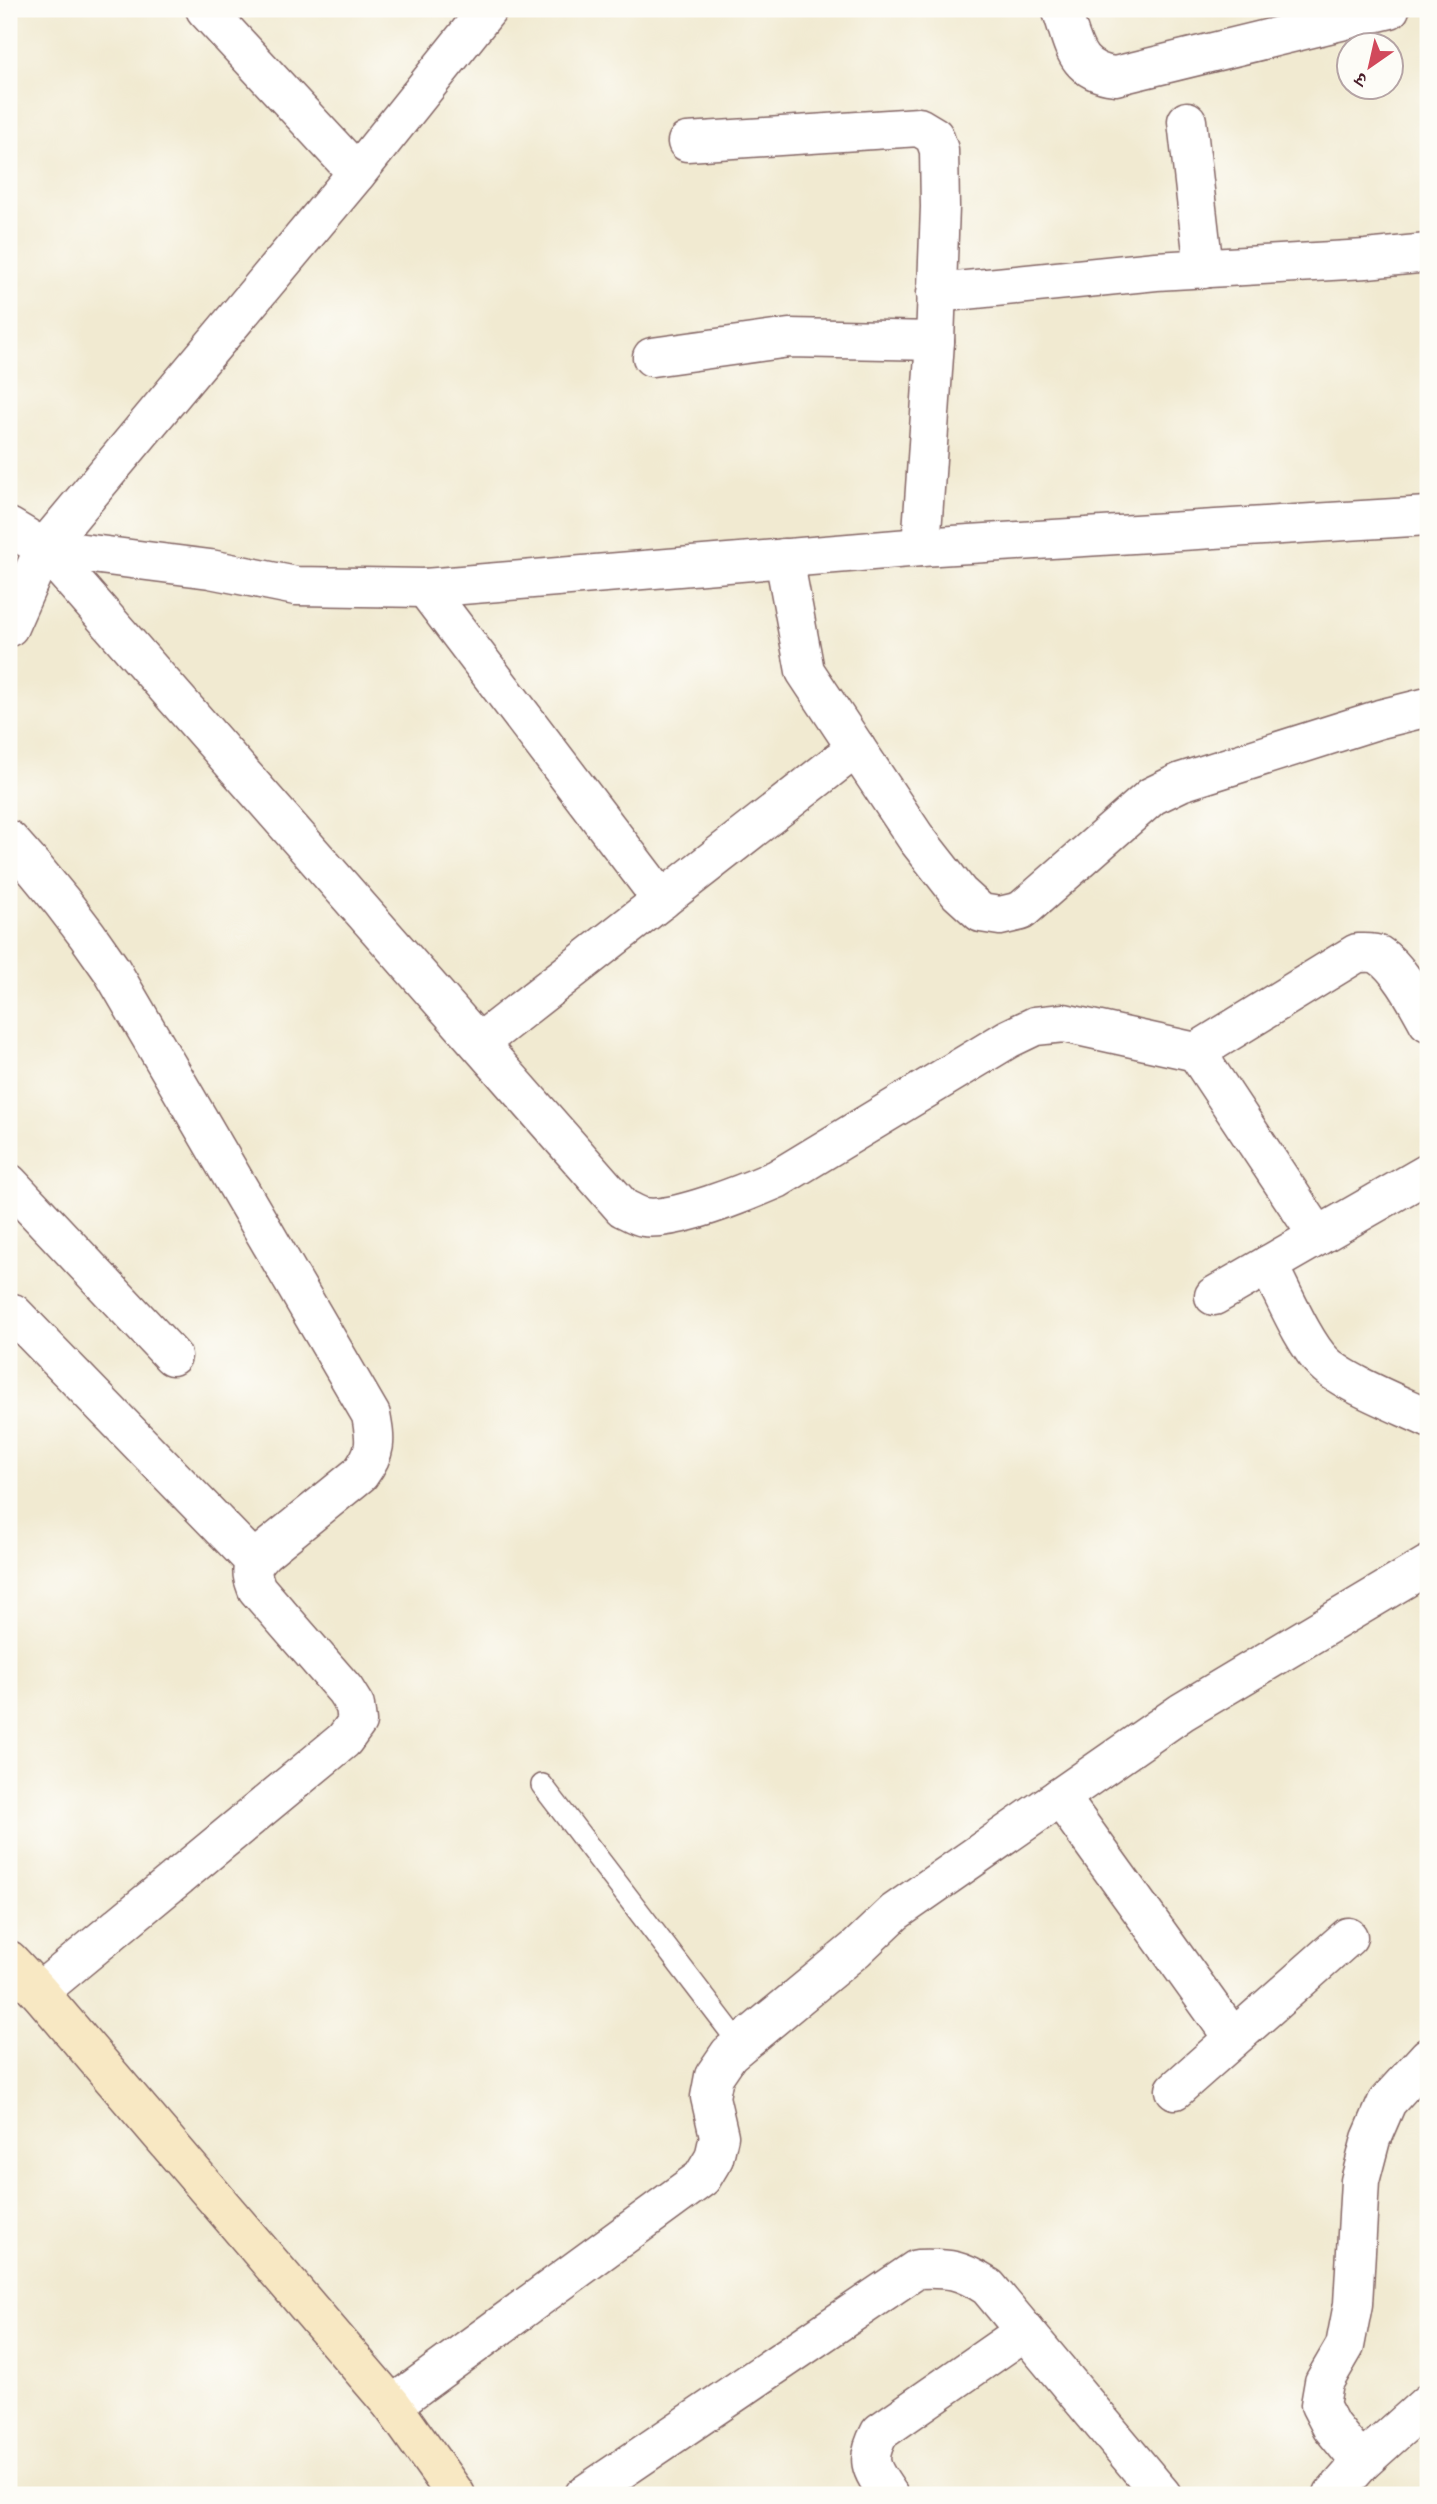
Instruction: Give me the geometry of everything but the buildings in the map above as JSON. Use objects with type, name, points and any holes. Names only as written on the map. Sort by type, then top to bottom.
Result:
[{"type":"street","points":[[205,9],[357,173]]},
{"type":"street","points":[[1061,9],[1081,63],[1090,70],[1115,76],[1390,9]]},
{"type":"street","points":[[9,627],[44,548],[357,173],[482,11]]},
{"type":"street","points":[[1187,121],[1203,269]]},
{"type":"street","points":[[687,142],[919,127],[934,136],[939,150],[940,207],[935,341],[921,547]]},
{"type":"street","points":[[936,293],[1203,269],[1428,253]]},
{"type":"street","points":[[652,357],[789,338],[935,341]]},
{"type":"street","points":[[44,548],[210,569],[296,586],[425,588],[921,547],[1428,516]]},
{"type":"street","points":[[9,527],[44,548],[623,1208],[643,1217],[664,1217],[740,1195],[777,1179],[1008,1040],[1035,1026],[1064,1023],[1196,1052],[1318,1236]]},
{"type":"street","points":[[784,558],[805,671],[916,838],[959,892],[981,913],[1000,916],[1021,911],[1152,796],[1181,782],[1353,727],[1428,707]]},
{"type":"street","points":[[425,588],[662,900]]},
{"type":"street","points":[[479,1043],[856,748]]},
{"type":"street","points":[[9,841],[50,885],[111,969],[371,1415],[376,1440],[372,1458],[360,1474],[255,1562],[251,1573],[257,1589],[345,1690],[355,1706],[357,1722],[344,1740],[39,1992]]},
{"type":"street","points":[[1196,1052],[1357,953],[1378,954],[1408,989],[1428,1022]]},
{"type":"street","points":[[1214,1296],[1428,1173]]},
{"type":"street","points":[[9,1182],[172,1356]]},
{"type":"street","points":[[1268,1265],[1313,1350],[1324,1364],[1345,1378],[1428,1418]]},
{"type":"street","points":[[13,1313],[255,1562]]},
{"type":"street","points":[[393,2405],[702,2178],[714,2158],[719,2136],[710,2097],[714,2076],[740,2044],[856,1949],[895,1912],[1182,1712],[1428,1565]]},
{"type":"street","points":[[1060,1797],[1233,2038]]},
{"type":"street","points":[[1175,2090],[1348,1937]]},
{"type":"street","points":[[9,1960],[393,2405],[456,2495]]},
{"type":"street","points":[[1361,2463],[1331,2426],[1320,2406],[1324,2382],[1345,2346],[1347,2336],[1354,2292],[1360,2181],[1371,2139],[1387,2102],[1428,2057]]},
{"type":"street","points":[[584,2495],[917,2269],[943,2268],[966,2273],[988,2287],[1162,2495]]},
{"type":"street","points":[[888,2495],[871,2468],[870,2450],[880,2432],[1025,2331]]},
{"type":"street","points":[[1333,2495],[1361,2463],[1428,2403]]},
{"type":"lane","points":[[542,1785],[740,2044]]}]
